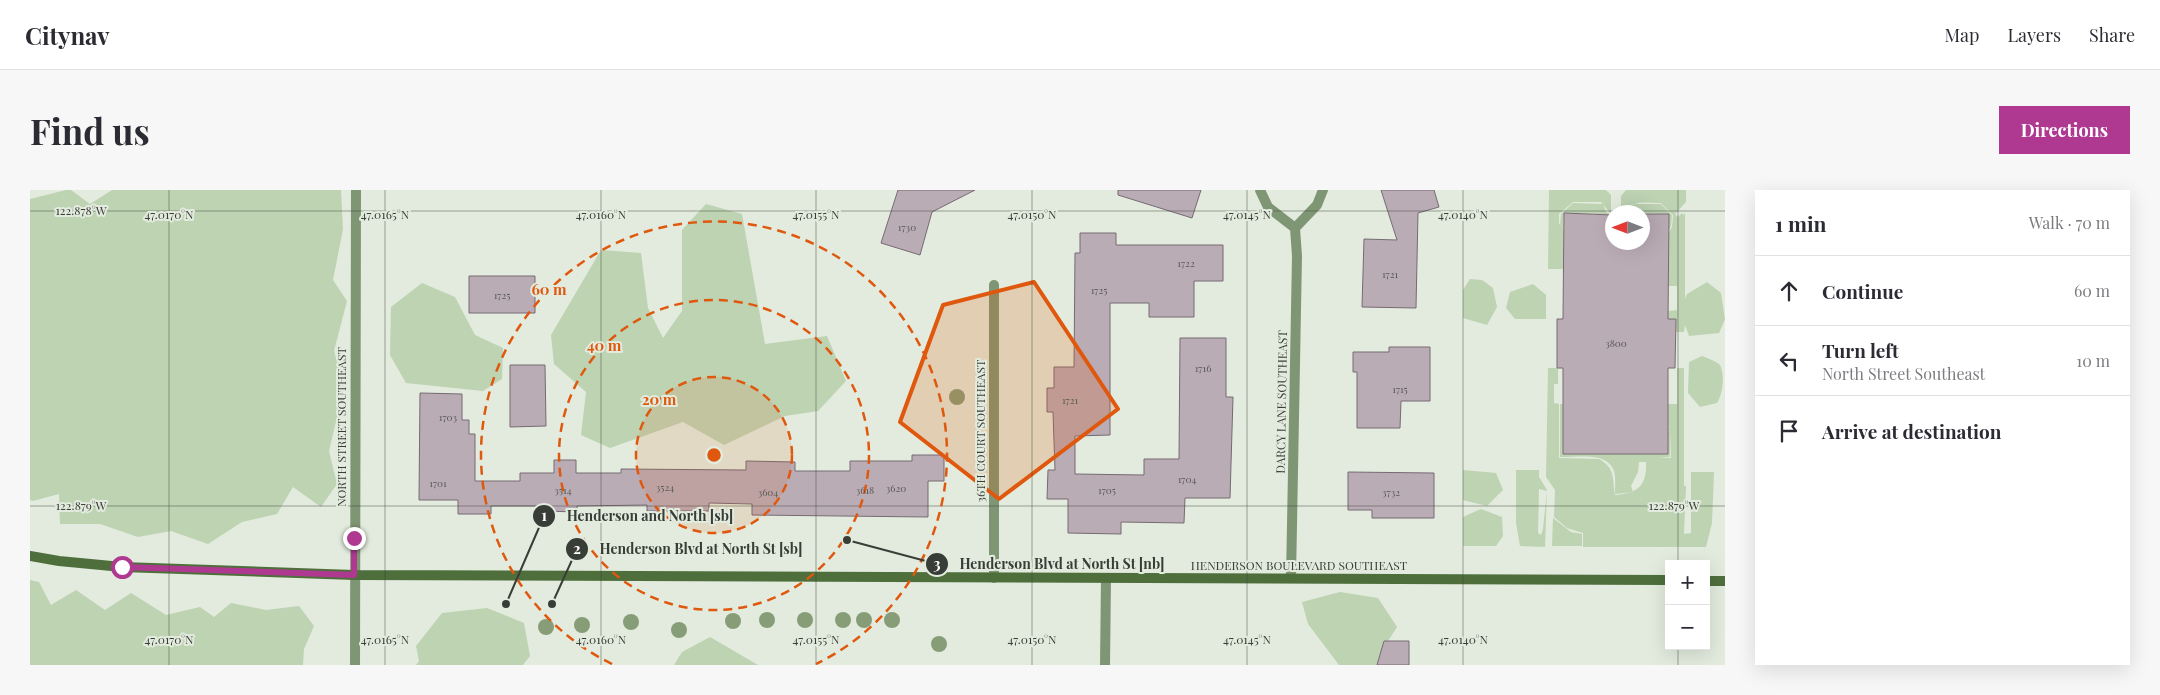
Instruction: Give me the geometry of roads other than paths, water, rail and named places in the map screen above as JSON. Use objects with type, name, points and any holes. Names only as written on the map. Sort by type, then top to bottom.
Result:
[{"type":"main road","name":"HENDERSON BOULEVARD SOUTHEAST","points":[[30,556],[59,561],[122,567],[354,575],[1665,580]]},
{"type":"main road","points":[[1710,581],[1725,581]]},
{"type":"street","name":"NORTH STREET SOUTHEAST","points":[[355,665],[356,190]]},
{"type":"street","points":[[1260,190],[1268,207],[1295,228],[1317,205],[1323,190]]},
{"type":"street","name":"DARCY LANE SOUTHEAST","points":[[1291,578],[1297,256],[1295,228]]},
{"type":"street","name":"36TH COURT SOUTHEAST","points":[[994,285],[994,578]]},
{"type":"street","points":[[1105,665],[1106,578]]},
{"type":"place","name":"Henderson Blvd at North St [nb]","points":[[847,540]]},
{"type":"place","name":"Henderson and North [sb]","points":[[506,604]]},
{"type":"place","name":"Henderson Blvd at North St [sb]","points":[[552,604]]}]
